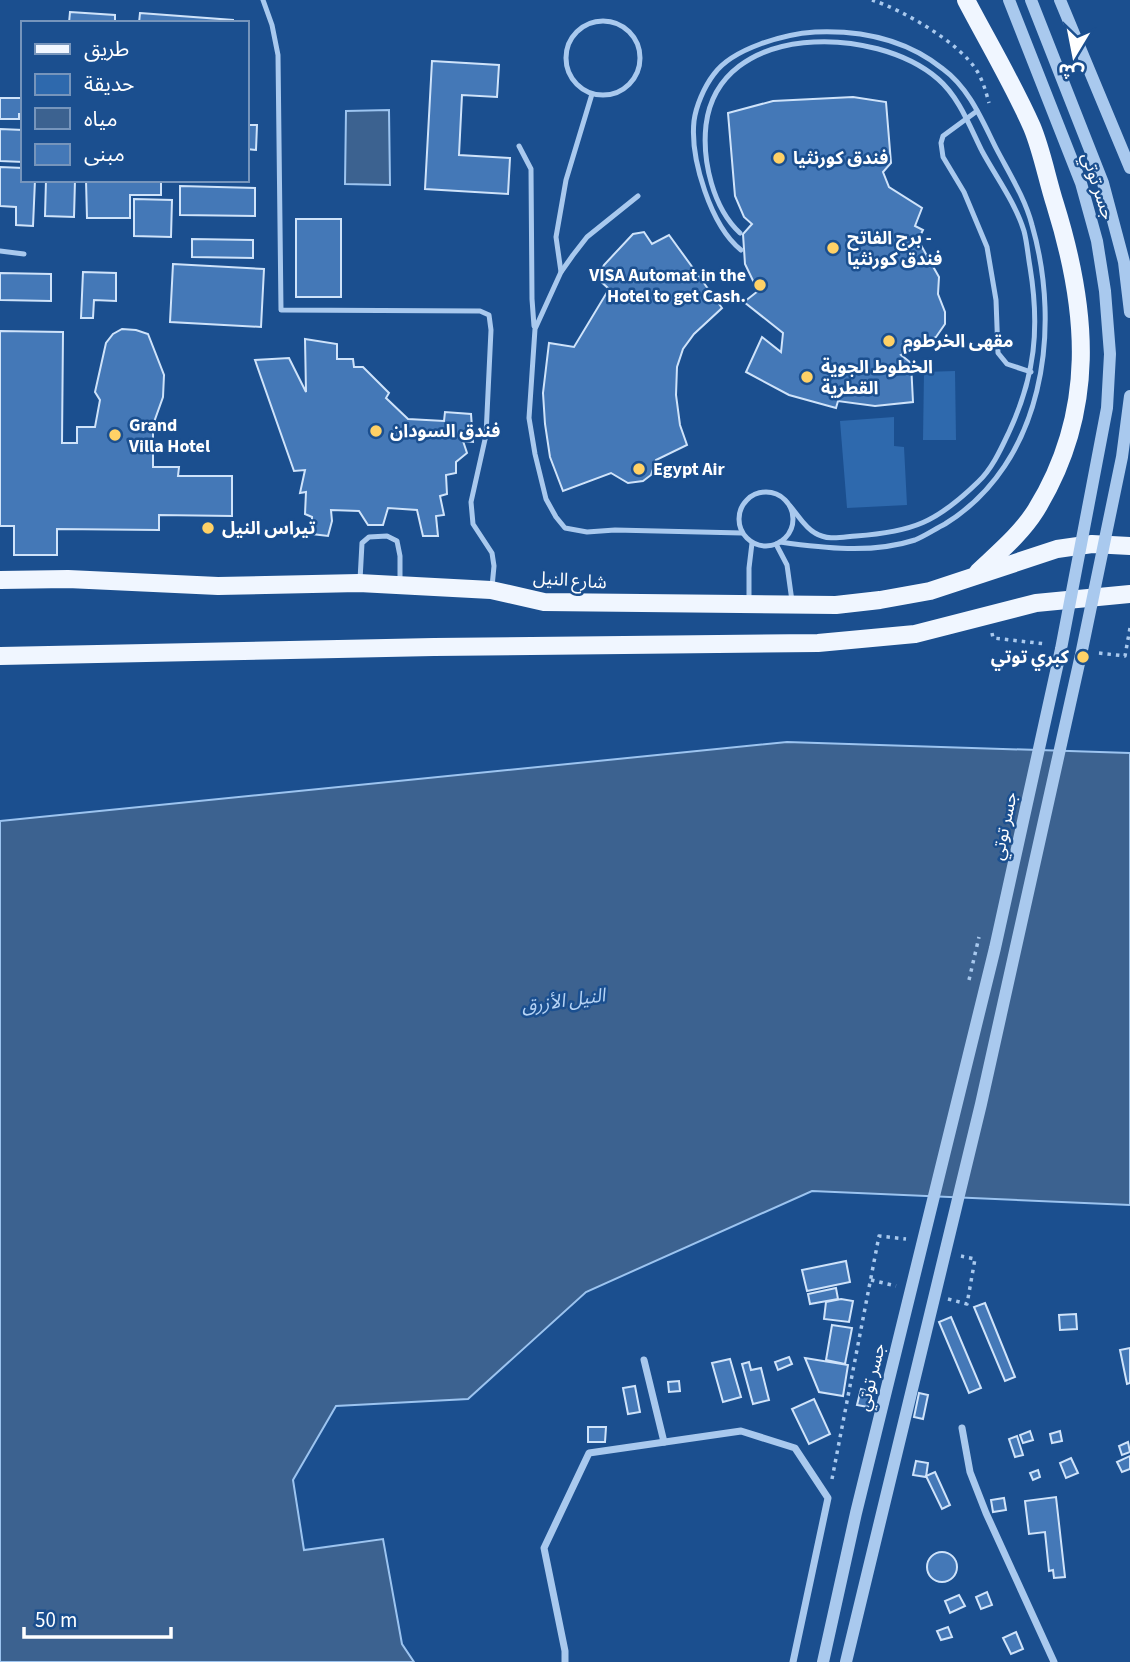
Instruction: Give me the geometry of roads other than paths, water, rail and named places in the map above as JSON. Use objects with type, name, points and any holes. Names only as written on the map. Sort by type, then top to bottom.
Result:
[{"type":"main road","points":[[966,0],[1032,128],[1070,252],[1082,334],[1080,394],[1060,465],[1035,512],[1006,546],[971,579]]},
{"type":"main road","name":"شارع النيل","points":[[0,580],[68,579],[218,586],[359,583],[491,590],[544,602],[836,605],[930,591],[1057,549],[1092,544],[1130,546]]},
{"type":"main road","points":[[0,656],[433,647],[818,643],[915,634],[1036,603],[1130,594]]},
{"type":"street","name":"جسر توتي","points":[[823,1662],[859,1500],[995,948],[1061,649],[1107,408],[1110,354],[1105,291],[1097,241],[1081,183],[1009,0]]},
{"type":"street","name":"جسر توتي","points":[[1031,0],[1104,183],[1124,262],[1130,312]]},
{"type":"street","points":[[1060,0],[1130,168]]},
{"type":"street","points":[[846,1662],[1016,951],[1122,457],[1130,396]]},
{"type":"street","points":[[644,1360],[664,1442]]},
{"type":"street","points":[[961,1427],[968,1463],[986,1513],[1054,1662]]},
{"type":"street","points":[[565,1662],[544,1548],[589,1453],[741,1431],[795,1448],[828,1498],[793,1662]]},
{"type":"lane","points":[[263,0],[278,54],[281,310],[480,311],[489,315],[491,330],[486,435],[471,502],[473,524],[492,553],[494,566],[491,590]]},
{"type":"lane","points":[[607,21],[621,25],[631,34],[638,46],[641,59],[638,72],[630,84],[619,92],[592,94],[580,87],[571,77],[566,64],[566,51],[581,28],[594,22],[607,21]]},
{"type":"lane","points":[[740,233],[723,213],[715,192],[705,138],[713,99],[733,71],[765,52],[808,41],[853,43],[907,60],[936,77],[947,87],[1007,194],[1024,231],[1036,322],[1031,372],[1017,414],[985,475],[960,500],[934,518],[895,533],[830,538],[813,532],[783,498],[763,492],[752,495],[744,502],[738,523],[742,533],[752,543],[764,546],[778,543],[836,548],[875,547],[913,540],[964,512],[992,484],[1028,420],[1035,400],[1044,348],[1046,309],[1032,224],[977,111],[959,84],[933,62],[897,44],[859,33],[838,31],[795,33],[763,42],[715,72],[703,92],[694,118],[693,138],[697,160],[719,225],[729,241],[741,250]]},
{"type":"lane","points":[[561,272],[556,237],[566,180],[592,94]]},
{"type":"lane","points":[[977,111],[943,136],[943,157],[964,191],[987,247],[994,278],[998,353],[1007,364],[1031,372]]},
{"type":"lane","points":[[519,146],[531,169],[532,299],[535,329],[529,418],[546,499],[556,517],[565,528],[587,532],[615,530],[742,533]]},
{"type":"lane","points":[[535,329],[561,272],[587,237],[638,196]]},
{"type":"lane","points":[[0,251],[24,254]]},
{"type":"lane","points":[[778,543],[792,526],[790,506]]},
{"type":"lane","points":[[359,583],[362,543],[369,537],[381,535],[397,541],[400,586]]},
{"type":"lane","points":[[749,604],[752,543]]},
{"type":"lane","points":[[778,543],[787,565],[792,606]]},
{"type":"water","points":[[389,110],[390,185],[345,184],[346,111]]},
{"type":"water","name":"النيل الأزرق","points":[[787,742],[1130,753],[1130,1205],[812,1191],[586,1292],[468,1399],[336,1406],[293,1480],[304,1550],[383,1539],[402,1644],[414,1662],[0,1662],[0,821]]},
{"type":"place","name":"فندق كورنثيا","points":[[779,158]]},
{"type":"place","name":"برج الفاتح - فندق كورنثيا","points":[[833,248]]},
{"type":"place","name":"VISA Automat in the Hotel to get Cash.","points":[[760,285]]},
{"type":"place","name":"مقهى الخرطوم","points":[[889,341]]},
{"type":"place","name":"الخطوط الجوية القطرية","points":[[807,377]]},
{"type":"place","name":"فندق السودان","points":[[376,431]]},
{"type":"place","name":"Grand Villa Hotel","points":[[115,435]]},
{"type":"place","name":"Egypt Air","points":[[639,469]]},
{"type":"place","name":"تيراس النيل","points":[[208,528]]},
{"type":"place","name":"كبري توتي","points":[[1083,657]]}]
